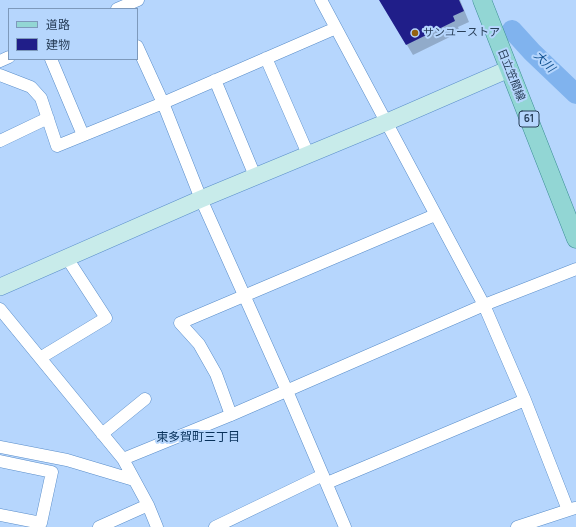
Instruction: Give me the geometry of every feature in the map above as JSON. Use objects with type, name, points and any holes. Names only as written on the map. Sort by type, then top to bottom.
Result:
[{"type":"main road","name":"日立笠間線","points":[[482,0],[576,239]]},
{"type":"street","points":[[119,6],[138,0]]},
{"type":"street","points":[[321,0],[484,305],[572,509],[517,527]]},
{"type":"street","points":[[0,75],[31,87],[41,98],[57,146],[162,103],[336,28]]},
{"type":"street","points":[[138,48],[201,199],[287,391],[345,527]]},
{"type":"street","points":[[266,58],[308,154]]},
{"type":"street","points":[[51,60],[83,135]]},
{"type":"street","points":[[0,287],[201,199],[387,122],[509,69]]},
{"type":"street","points":[[215,80],[255,176]]},
{"type":"street","points":[[0,141],[48,118]]},
{"type":"street","points":[[231,415],[216,374],[198,344],[180,323],[435,214]]},
{"type":"street","points":[[40,358],[106,318],[67,258]]},
{"type":"street","points":[[123,459],[231,415],[484,305],[576,269]]},
{"type":"street","points":[[0,309],[123,459],[148,505],[157,527]]},
{"type":"street","points":[[102,434],[145,399]]},
{"type":"street","points":[[215,527],[325,479],[526,400]]},
{"type":"street","points":[[0,447],[67,460],[134,480]]},
{"type":"street","points":[[0,461],[52,472],[41,523],[29,524],[0,515]]},
{"type":"street","points":[[99,527],[148,505]]},
{"type":"building","name":"サンユーストア","points":[[379,0],[459,0],[464,11],[453,16],[455,21],[406,45]]},
{"type":"waterway","name":"大川","points":[[512,30],[532,52],[576,94]]},
{"type":"place","name":"サンユーストア","points":[[415,33]]},
{"type":"district","name":"東多賀町三丁目","points":[[198,438]]}]
